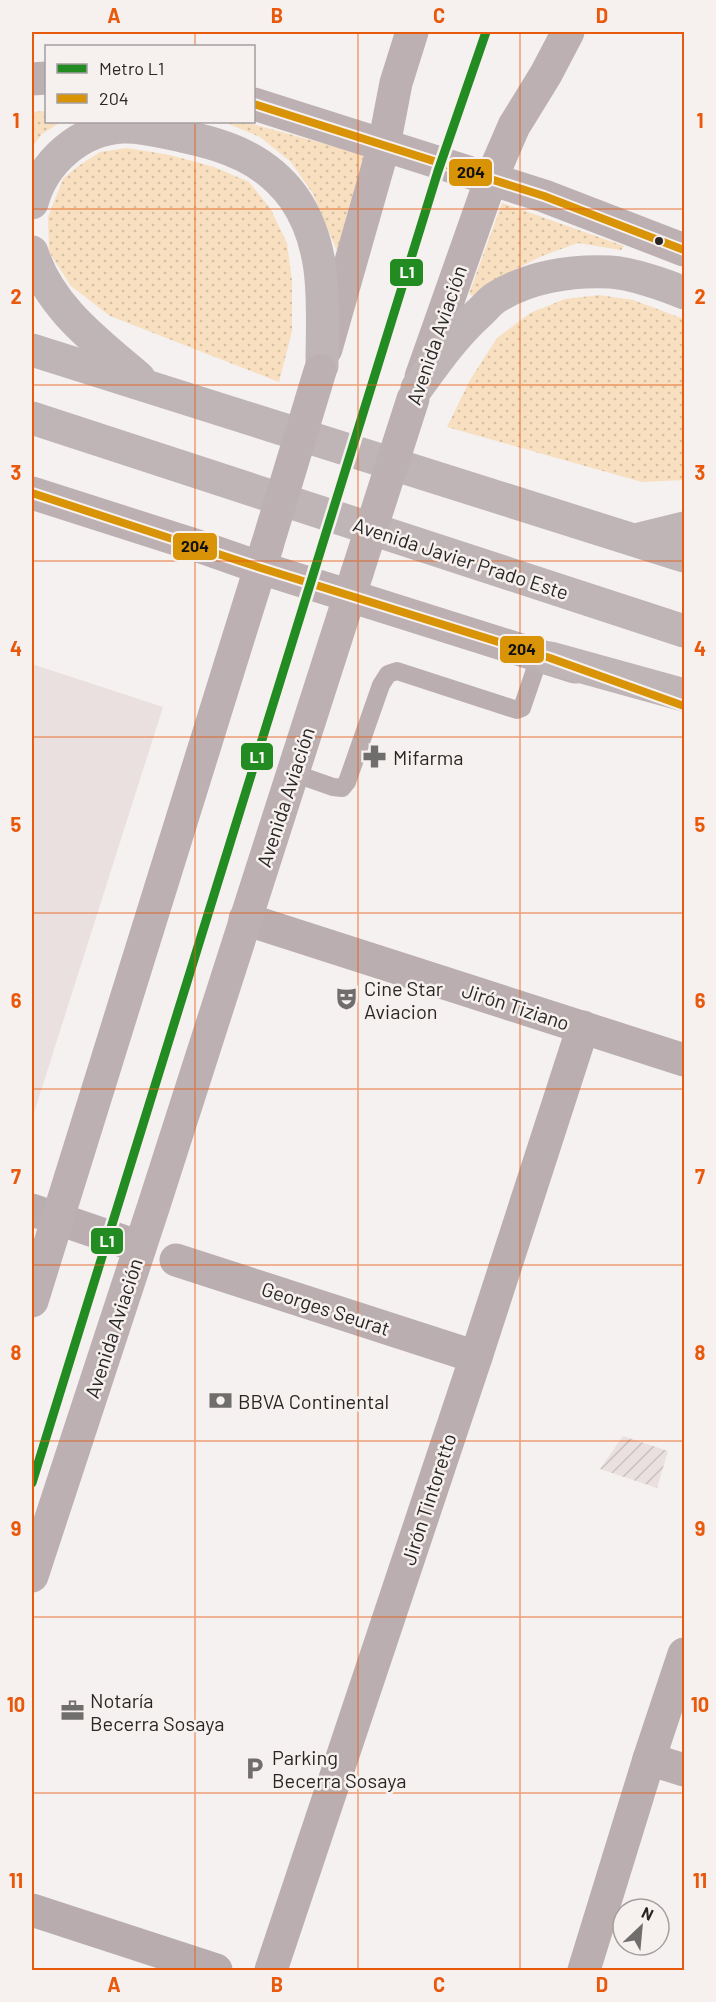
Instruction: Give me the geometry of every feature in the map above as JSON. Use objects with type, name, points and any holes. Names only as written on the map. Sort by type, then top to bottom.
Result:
[{"type":"highway","points":[[32,203],[35,192],[55,159],[70,146],[103,130],[122,127],[142,128],[210,142],[251,159],[268,171],[294,198],[303,213],[318,252],[322,275],[321,368]]},
{"type":"highway","points":[[32,252],[41,277],[60,306],[149,388]]},
{"type":"highway","points":[[415,393],[445,349],[468,323],[494,299],[525,284],[565,274],[612,272],[666,285],[684,293]]},
{"type":"highway","points":[[32,350],[684,556]]},
{"type":"highway","name":"Avenida Javier Prado Este","points":[[32,418],[684,631]]},
{"type":"highway","points":[[634,540],[684,528]]},
{"type":"highway","points":[[545,656],[684,695]]},
{"type":"main road","points":[[32,1301],[44,1215],[264,557],[321,368],[384,145],[396,83],[412,32]]},
{"type":"main road","name":"Avenida Aviación","points":[[32,1576],[415,393],[491,179],[514,126],[546,74],[568,32]]},
{"type":"main road","points":[[255,104],[544,196],[684,250]]},
{"type":"main road","points":[[32,493],[353,584],[684,706]]},
{"type":"street","name":"Jirón Tiziano","points":[[245,919],[684,1060]]},
{"type":"street","name":"Jirón Tintoretto","points":[[271,1971],[476,1357],[583,1027]]},
{"type":"street","points":[[44,1215],[140,1247]]},
{"type":"street","name":"Georges Seurat","points":[[176,1260],[476,1357]]},
{"type":"street","points":[[584,1971],[684,1654]]},
{"type":"street","points":[[649,1759],[684,1770]]},
{"type":"street","points":[[32,1910],[216,1971]]},
{"type":"lane","points":[[293,773],[333,788],[342,788],[381,685],[388,674],[397,671],[517,710],[522,708],[545,656]]},
{"type":"shaded area","points":[[45,111],[45,123],[59,123],[42,134],[32,147],[32,112]]},
{"type":"shaded area","points":[[226,123],[249,123],[366,155],[340,258],[313,194],[291,162],[260,137]]},
{"type":"shaded area","points":[[127,148],[170,155],[214,167],[249,182],[270,208],[287,243],[292,281],[292,331],[279,382],[110,316],[71,286],[49,252],[48,217],[63,179],[100,152]]},
{"type":"shaded area","points":[[502,203],[624,246],[621,250],[578,243],[542,256],[498,278],[473,296],[469,294]]},
{"type":"shaded area","points":[[599,295],[633,300],[684,319],[684,480],[642,482],[447,427],[470,380],[497,338],[530,313],[565,299]]},
{"type":"shaded area","points":[[32,664],[163,707],[32,1119]]},
{"type":"shaded area","points":[[623,1436],[668,1451],[657,1488],[600,1469]]},
{"type":"metro line","name":"L1","points":[[32,1483],[438,171],[486,32]]},
{"type":"transit line","name":"204","points":[[255,104],[544,196],[684,250]]},
{"type":"transit line","name":"204","points":[[32,493],[261,568],[550,658],[684,706]]},
{"type":"place","name":"Mifarma","points":[[375,757]]},
{"type":"place","name":"Cine Star Aviacion","points":[[346,999]]},
{"type":"place","name":"BBVA Continental","points":[[220,1401]]},
{"type":"place","name":"Notaría Becerra Sosaya","points":[[72,1711]]},
{"type":"place","name":"Parking Becerra Sosaya","points":[[254,1769]]}]
